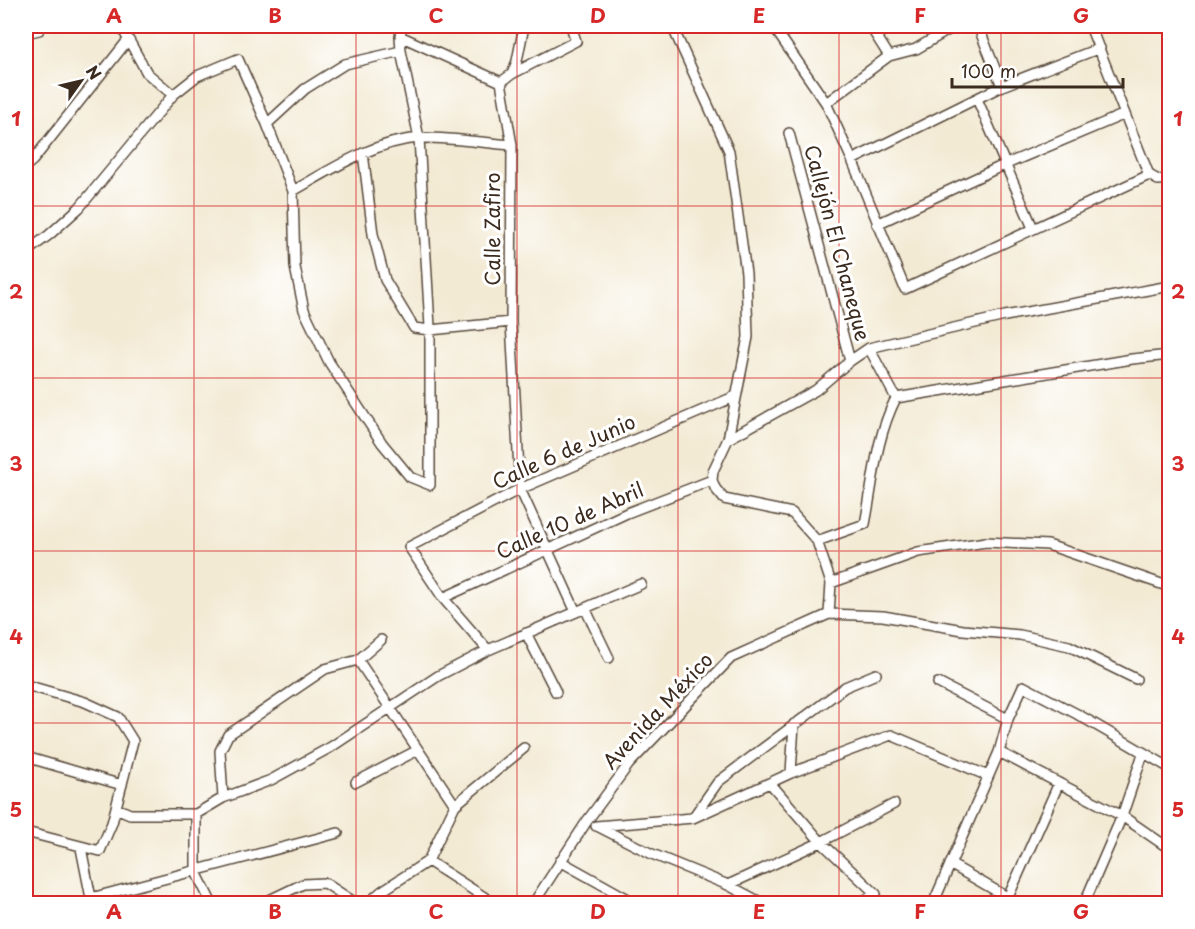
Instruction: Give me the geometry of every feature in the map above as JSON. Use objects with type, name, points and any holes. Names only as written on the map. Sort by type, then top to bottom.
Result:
[{"type":"street","points":[[121,26],[147,73],[173,95]]},
{"type":"street","points":[[26,252],[79,208],[173,95],[197,76],[238,59],[293,191],[295,267],[304,310],[329,362],[382,443],[410,477],[430,484],[430,330],[419,138],[401,51],[402,26]]},
{"type":"street","points":[[512,74],[524,26]]},
{"type":"street","points":[[400,36],[501,82],[576,41],[571,26]]},
{"type":"street","points":[[672,26],[729,151],[746,273],[748,336],[728,439],[713,471],[712,480],[715,488],[724,499],[792,513],[817,541],[831,583],[829,614],[884,616],[963,630],[1020,635],[1069,646],[1136,679]]},
{"type":"street","points":[[773,26],[826,103],[905,289],[1149,175]]},
{"type":"street","points":[[870,26],[889,56]]},
{"type":"street","points":[[826,103],[889,56],[916,49],[955,26]]},
{"type":"street","points":[[978,26],[1002,86]]},
{"type":"street","points":[[1090,26],[1149,175],[1158,180],[1170,179]]},
{"type":"street","points":[[26,33],[39,30]]},
{"type":"street","points":[[26,166],[128,40]]},
{"type":"street","points":[[852,160],[1002,86],[1100,48]]},
{"type":"street","points":[[267,124],[305,89],[345,64],[401,51]]},
{"type":"street","name":"Calle Zafiro","points":[[501,82],[512,145],[511,322],[520,489]]},
{"type":"street","points":[[976,99],[1033,228]]},
{"type":"street","points":[[877,224],[1004,165],[1125,114]]},
{"type":"street","name":"Callejón El Chaneque","points":[[789,134],[850,361]]},
{"type":"street","points":[[293,191],[363,153],[419,138],[512,145]]},
{"type":"street","points":[[363,153],[373,234],[385,280],[414,328],[430,330],[511,322]]},
{"type":"street","points":[[728,439],[816,390],[869,348],[1005,316],[1170,286]]},
{"type":"street","points":[[869,348],[897,398]]},
{"type":"street","points":[[897,398],[1132,359],[1170,355]]},
{"type":"street","name":"Calle 6 de Junio","points":[[443,598],[409,547],[520,489],[736,396]]},
{"type":"street","points":[[817,541],[865,524],[873,468],[885,421],[897,398]]},
{"type":"street","name":"Calle 10 de Abril","points":[[443,598],[627,513],[712,480]]},
{"type":"street","points":[[520,489],[580,610],[609,658]]},
{"type":"street","points":[[831,583],[918,552],[986,542],[1048,545],[1170,586]]},
{"type":"street","points":[[116,808],[130,814],[196,814],[223,798],[271,780],[331,747],[438,676],[488,650],[641,584]]},
{"type":"street","points":[[443,598],[488,650]]},
{"type":"street","name":"Avenida México","points":[[533,903],[587,821],[629,764],[731,658],[829,614]]},
{"type":"street","points":[[526,633],[555,692]]},
{"type":"street","points":[[223,798],[219,751],[228,735],[325,669],[358,660],[381,640]]},
{"type":"street","points":[[358,660],[455,805]]},
{"type":"street","points":[[693,818],[718,782],[844,687],[876,674]]},
{"type":"street","points":[[938,683],[1008,719]]},
{"type":"street","points":[[26,685],[85,702],[118,717],[133,741],[116,808],[100,851],[81,848],[26,832]]},
{"type":"street","points":[[933,903],[999,752],[1008,719],[1023,686],[1077,714],[1170,768]]},
{"type":"street","points":[[791,773],[794,724]]},
{"type":"street","points":[[596,826],[693,818],[791,773],[891,735],[988,776]]},
{"type":"street","points":[[368,903],[381,891],[428,861],[455,805],[524,748]]},
{"type":"street","points":[[356,782],[418,750]]},
{"type":"street","points":[[999,752],[1122,816],[1170,849]]},
{"type":"street","points":[[1084,903],[1122,816],[1143,754]]},
{"type":"street","points":[[26,757],[122,785]]},
{"type":"street","points":[[770,783],[821,842],[876,894],[858,903]]},
{"type":"street","points":[[1006,900],[1059,783]]},
{"type":"street","points":[[728,885],[821,842],[894,804]]},
{"type":"street","points":[[196,814],[196,872],[212,903]]},
{"type":"street","points":[[587,821],[652,854],[728,885],[764,903]]},
{"type":"street","points":[[81,848],[91,898],[338,833]]},
{"type":"street","points":[[428,861],[495,903]]},
{"type":"street","points":[[560,861],[637,903]]},
{"type":"street","points":[[950,864],[1006,900],[1019,903]]},
{"type":"street","points":[[261,903],[303,884],[325,883],[357,903]]},
{"type":"street","points":[[1165,903],[1170,893]]}]
